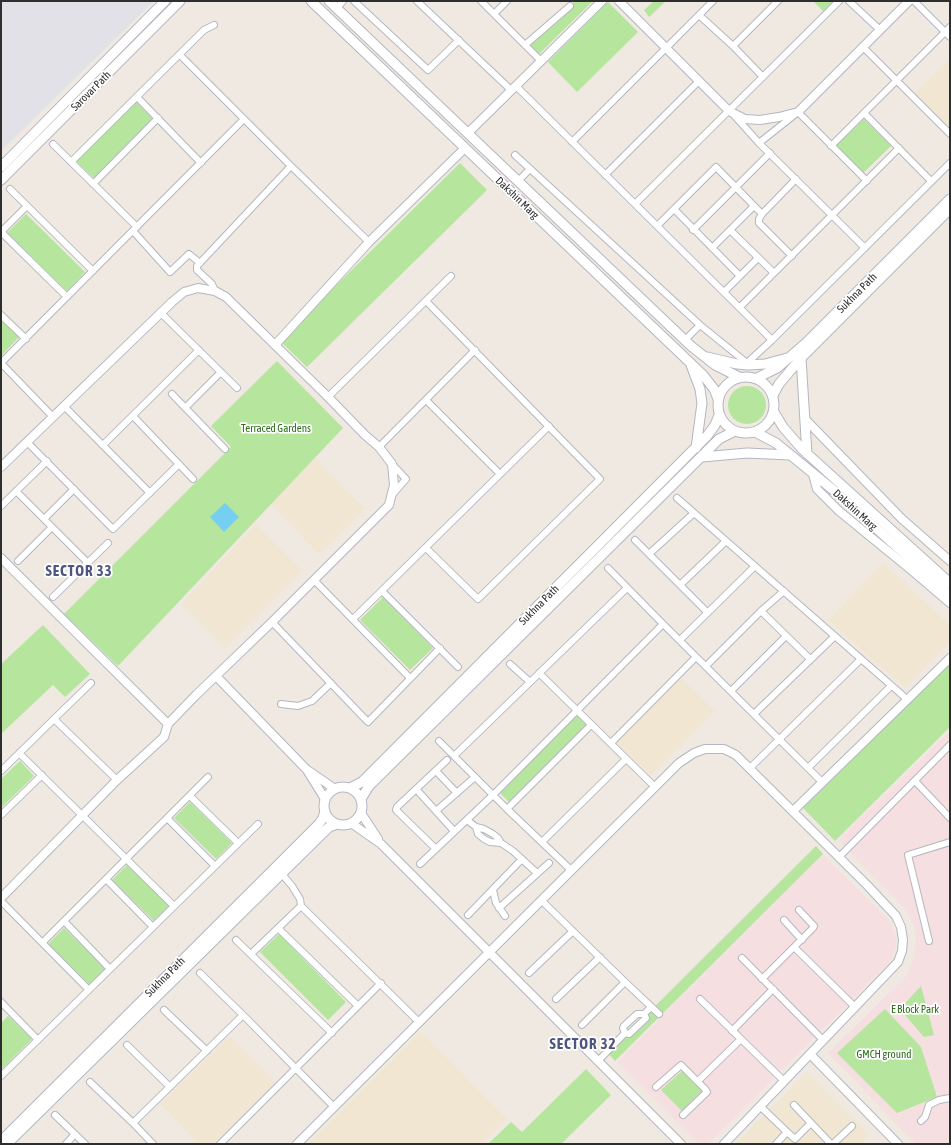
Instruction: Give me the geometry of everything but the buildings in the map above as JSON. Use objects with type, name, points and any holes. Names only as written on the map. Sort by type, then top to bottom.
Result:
[{"type":"main road","name":"Sarovar Path","points":[[1,167],[166,1]]},
{"type":"main road","name":"Sarovar Path","points":[[1,180],[180,1]]},
{"type":"main road","name":"Dakshin Marg","points":[[311,1],[690,362],[703,375],[714,390],[718,399]]},
{"type":"main road","name":"Dakshin Marg","points":[[329,1],[685,340],[715,365],[739,377]]},
{"type":"main road","name":"Sukhna Path","points":[[757,378],[777,368],[806,343],[950,199]]},
{"type":"main road","name":"Sukhna Path","points":[[773,395],[779,384],[801,358],[950,209]]},
{"type":"main road","points":[[704,356],[737,364],[748,365],[765,364],[790,356]]},
{"type":"main road","points":[[801,358],[807,454]]},
{"type":"main road","points":[[690,362],[700,389],[702,403],[696,448]]},
{"type":"main road","points":[[750,376],[757,378],[769,387],[773,395],[774,412],[767,424],[755,432],[743,433],[735,431],[731,429],[719,415],[718,399],[722,388],[728,382],[739,377],[750,376]]},
{"type":"main road","name":"Dakshin Marg","points":[[774,412],[783,427],[807,454],[950,584]]},
{"type":"main road","name":"Sukhna Path","points":[[350,788],[362,782],[696,448],[715,425],[719,415]]},
{"type":"main road","name":"Sukhna Path","points":[[361,799],[368,786],[719,439],[735,431]]},
{"type":"main road","name":"Dakshin Marg","points":[[755,432],[776,443],[837,493],[950,596]]},
{"type":"main road","points":[[702,457],[746,453],[790,455]]},
{"type":"main road","points":[[342,787],[350,788],[356,792],[361,799],[362,809],[357,819],[351,823],[344,825],[337,824],[330,820],[325,811],[325,799],[329,793],[335,789],[342,787]]},
{"type":"main road","name":"Sukhna Path","points":[[1,1141],[319,824],[325,811]]},
{"type":"main road","name":"Sukhna Path","points":[[7,1144],[329,828],[337,824]]},
{"type":"street","points":[[337,8],[343,1]]},
{"type":"street","points":[[354,1],[428,70],[459,40]]},
{"type":"street","points":[[417,1],[572,142],[658,225],[772,340]]},
{"type":"street","points":[[481,1],[541,61]]},
{"type":"street","points":[[494,14],[507,1]]},
{"type":"street","points":[[470,130],[602,1]]},
{"type":"street","points":[[619,1],[865,248]]},
{"type":"street","points":[[572,142],[713,1]]},
{"type":"street","points":[[733,46],[778,1]]},
{"type":"street","points":[[635,204],[730,112],[839,1]]},
{"type":"street","points":[[849,1],[880,30]]},
{"type":"street","points":[[759,143],[798,112],[909,1]]},
{"type":"street","points":[[831,146],[948,32],[914,1]]},
{"type":"street","points":[[525,45],[570,6]]},
{"type":"street","points":[[699,15],[733,46],[763,77]]},
{"type":"street","points":[[71,162],[204,30],[214,25]]},
{"type":"street","points":[[863,47],[950,134]]},
{"type":"street","points":[[180,54],[369,242]]},
{"type":"street","points":[[605,175],[699,81]]},
{"type":"street","points":[[137,97],[201,163]]},
{"type":"street","points":[[730,112],[745,119],[760,120],[798,112]]},
{"type":"street","points":[[798,112],[867,181]]},
{"type":"street","points":[[864,113],[931,181]]},
{"type":"street","points":[[93,184],[158,118]]},
{"type":"street","points":[[53,416],[1,364],[244,119]]},
{"type":"street","points":[[53,144],[135,229],[170,272],[189,254],[200,263]]},
{"type":"street","points":[[740,308],[899,148]]},
{"type":"street","points":[[275,346],[369,242],[461,152]]},
{"type":"street","points":[[693,230],[770,153]]},
{"type":"street","points":[[515,155],[700,325],[747,363],[950,163]]},
{"type":"street","points":[[215,291],[212,284],[197,270],[197,266],[291,166]]},
{"type":"street","points":[[658,225],[716,167],[762,214]]},
{"type":"street","points":[[521,178],[530,168]]},
{"type":"street","points":[[792,256],[759,223],[759,219],[796,179]]},
{"type":"street","points":[[10,190],[93,272]]},
{"type":"street","points":[[27,206],[1,232],[67,297]]},
{"type":"street","points":[[712,248],[754,206]]},
{"type":"street","points":[[674,209],[693,230],[740,276]]},
{"type":"street","points":[[730,230],[774,273]]},
{"type":"street","points":[[724,292],[758,258]]},
{"type":"street","points":[[328,397],[451,276]]},
{"type":"street","points":[[1,467],[172,302],[184,292],[198,288],[215,291],[226,296],[365,435],[379,447],[406,479],[393,494]]},
{"type":"street","points":[[426,301],[600,479],[478,599],[426,548]]},
{"type":"street","points":[[161,313],[237,388]]},
{"type":"street","points":[[1,314],[26,339]]},
{"type":"street","points":[[685,340],[700,325]]},
{"type":"street","points":[[103,446],[199,350]]},
{"type":"street","points":[[379,447],[475,350]]},
{"type":"street","points":[[185,408],[221,372]]},
{"type":"street","points":[[172,394],[225,448]]},
{"type":"street","points":[[426,400],[500,474]]},
{"type":"street","points":[[64,406],[150,493]]},
{"type":"street","points":[[133,416],[193,479]]},
{"type":"street","points":[[805,419],[902,519],[950,561]]},
{"type":"street","points":[[353,620],[549,426]]},
{"type":"street","points":[[27,442],[113,529],[179,464]]},
{"type":"street","points":[[1,506],[47,461]]},
{"type":"street","points":[[89,990],[1,899],[82,815],[164,737],[168,724],[196,695],[390,505],[394,485],[392,464]]},
{"type":"street","points":[[813,474],[817,488],[839,512],[950,603]]},
{"type":"street","points":[[44,519],[74,489]]},
{"type":"street","points":[[16,491],[88,563]]},
{"type":"street","points":[[677,498],[908,700]]},
{"type":"street","points":[[649,554],[694,513]]},
{"type":"street","points":[[18,561],[52,527]]},
{"type":"street","points":[[635,540],[707,612]]},
{"type":"street","points":[[680,585],[726,541]]},
{"type":"street","points":[[53,597],[108,543]]},
{"type":"street","points":[[1,558],[168,724]]},
{"type":"street","points":[[680,640],[755,566]]},
{"type":"street","points":[[608,568],[822,782]]},
{"type":"street","points":[[314,580],[410,678]]},
{"type":"street","points":[[455,755],[627,588]]},
{"type":"street","points":[[382,591],[458,667]]},
{"type":"street","points":[[706,666],[761,611],[784,591]]},
{"type":"street","points":[[761,611],[810,659]]},
{"type":"street","points":[[272,622],[368,722],[440,648]]},
{"type":"street","points":[[420,864],[493,795],[663,624]]},
{"type":"street","points":[[731,691],[786,636]]},
{"type":"street","points":[[754,714],[835,636]]},
{"type":"street","points":[[611,743],[696,657]]},
{"type":"street","points":[[793,811],[950,658]]},
{"type":"street","points":[[750,768],[862,660]]},
{"type":"street","points":[[510,664],[530,682]]},
{"type":"street","points":[[539,673],[655,787]]},
{"type":"street","points":[[216,676],[307,770],[335,789]]},
{"type":"street","points":[[1,771],[91,683]]},
{"type":"street","points":[[281,704],[298,706],[312,701],[331,683]]},
{"type":"street","points":[[808,768],[891,686]]},
{"type":"street","points":[[54,719],[118,780]]},
{"type":"street","points":[[507,809],[591,725]]},
{"type":"street","points":[[440,741],[507,809],[571,870]]},
{"type":"street","points":[[840,857],[950,745]]},
{"type":"street","points":[[297,1144],[679,763],[694,753],[705,749],[724,749],[736,755],[750,768],[840,857],[896,916],[901,927],[903,940],[902,951],[898,962],[724,1144]]},
{"type":"street","points":[[19,753],[174,906]]},
{"type":"street","points":[[542,842],[626,759]]},
{"type":"street","points":[[436,849],[397,811],[397,807],[447,760]]},
{"type":"street","points":[[307,770],[325,799]]},
{"type":"street","points":[[436,771],[457,793]]},
{"type":"street","points":[[1,815],[42,775]]},
{"type":"street","points":[[43,942],[208,777]]},
{"type":"street","points":[[436,811],[475,777]]},
{"type":"street","points":[[915,781],[950,818]]},
{"type":"street","points":[[416,789],[454,831]]},
{"type":"street","points":[[190,796],[238,843]]},
{"type":"street","points":[[360,813],[381,844]]},
{"type":"street","points":[[167,818],[215,866]]},
{"type":"street","points":[[467,820],[476,828],[478,834],[484,839],[490,842],[501,843],[513,851],[537,873]]},
{"type":"street","points":[[351,823],[381,844],[681,1144]]},
{"type":"street","points":[[1,1076],[258,824]]},
{"type":"street","points":[[929,941],[908,855],[950,842]]},
{"type":"street","points":[[468,915],[522,859]]},
{"type":"street","points":[[499,908],[549,863]]},
{"type":"street","points":[[282,874],[300,899],[301,906],[419,1022]]},
{"type":"street","points":[[106,880],[154,926]]},
{"type":"street","points":[[493,890],[494,897],[499,908],[505,916]]},
{"type":"street","points":[[541,900],[659,1014]]},
{"type":"street","points":[[250,954],[301,906]]},
{"type":"street","points":[[762,979],[813,928],[814,926],[799,910]]},
{"type":"street","points":[[784,920],[802,940]]},
{"type":"street","points":[[64,921],[110,969]]},
{"type":"street","points":[[278,928],[358,1006]]},
{"type":"street","points":[[529,973],[573,931]]},
{"type":"street","points":[[236,940],[332,1033]]},
{"type":"street","points":[[794,947],[855,1007]]},
{"type":"street","points":[[556,999],[600,957]]},
{"type":"street","points":[[742,958],[823,1040]]},
{"type":"street","points":[[200,973],[334,1107]]},
{"type":"street","points":[[582,1025],[625,982]]},
{"type":"street","points":[[220,1144],[381,983]]},
{"type":"street","points":[[732,1030],[773,990]]},
{"type":"street","points":[[700,999],[784,1081]]},
{"type":"street","points":[[1,1002],[38,1040]]},
{"type":"street","points":[[625,1033],[623,1028],[624,1026],[637,1014],[644,1014],[651,1007]]},
{"type":"street","points":[[164,1010],[207,1051]]},
{"type":"street","points":[[598,1061],[625,1033],[629,1034],[646,1018],[644,1014]]},
{"type":"street","points":[[133,1123],[243,1015]]},
{"type":"street","points":[[698,1081],[741,1039]]},
{"type":"street","points":[[127,1045],[170,1087]]},
{"type":"street","points":[[810,1054],[898,1144]]},
{"type":"street","points":[[656,1086],[681,1064],[698,1081],[707,1092],[683,1115]]},
{"type":"street","points":[[90,1082],[154,1144]]},
{"type":"street","points":[[921,1121],[925,1117],[929,1105],[939,1100],[950,1098]]},
{"type":"street","points":[[794,1105],[832,1144],[852,1126]]},
{"type":"street","points":[[760,1106],[795,1139],[811,1123]]},
{"type":"street","points":[[55,1115],[85,1144]]},
{"type":"street","points":[[776,1144],[787,1132]]},
{"type":"street","points":[[66,1144],[75,1134]]},
{"type":"shaded area","points":[[1,1],[154,1],[1,151]]},
{"type":"shaded area","points":[[950,59],[950,122],[947,125],[915,93]]},
{"type":"shaded area","points":[[315,458],[365,509],[319,554],[270,503]]},
{"type":"shaded area","points":[[256,524],[302,571],[225,648],[181,604]]},
{"type":"shaded area","points":[[883,563],[950,625],[950,642],[905,688],[828,620]]},
{"type":"shaded area","points":[[680,677],[715,711],[651,775],[616,741]]},
{"type":"shaded area","points":[[950,731],[950,1144],[916,1144],[828,1053],[906,977],[914,959],[916,943],[914,925],[905,908],[838,840]]},
{"type":"shaded area","points":[[823,855],[891,922],[896,937],[896,948],[889,963],[708,1144],[699,1144],[617,1062]]},
{"type":"shaded area","points":[[421,1032],[507,1119],[481,1144],[308,1144]]},
{"type":"shaded area","points":[[230,1036],[276,1083],[214,1144],[199,1144],[160,1104]]},
{"type":"shaded area","points":[[807,1072],[870,1135],[861,1144],[735,1144]]},
{"type":"green space","points":[[575,1],[593,1],[538,55],[530,46]]},
{"type":"green space","points":[[654,1],[666,1],[649,17],[644,10]]},
{"type":"green space","points":[[813,1],[834,1],[824,12]]},
{"type":"green space","points":[[608,2],[638,32],[577,92],[548,62]]},
{"type":"green space","points":[[136,102],[153,119],[94,178],[76,161]]},
{"type":"green space","points":[[864,119],[891,146],[863,173],[836,146]]},
{"type":"green space","points":[[460,163],[487,190],[307,367],[280,341]]},
{"type":"green space","points":[[26,214],[85,272],[67,291],[7,233]]},
{"type":"green space","points":[[1,320],[19,337],[1,356]]},
{"type":"green space","name":"Terraced Gardens","points":[[277,361],[343,428],[118,666],[64,614],[231,447],[211,426]]},
{"type":"green space","points":[[747,386],[757,389],[763,395],[766,405],[763,415],[757,421],[747,424],[737,421],[731,415],[728,405],[731,395],[737,389]]},
{"type":"green space","points":[[383,597],[433,648],[410,670],[360,620]]},
{"type":"green space","points":[[43,625],[90,674],[65,697],[53,685],[1,734],[1,664]]},
{"type":"green space","points":[[950,663],[950,727],[835,841],[803,808]]},
{"type":"green space","points":[[577,715],[587,725],[510,803],[500,793]]},
{"type":"green space","points":[[20,761],[34,776],[1,808],[1,779]]},
{"type":"green space","points":[[190,802],[232,843],[216,859],[174,818]]},
{"type":"green space","points":[[816,846],[823,854],[615,1061],[608,1053]]},
{"type":"green space","points":[[128,864],[170,905],[154,921],[112,880]]},
{"type":"green space","points":[[64,928],[106,969],[90,985],[48,944]]},
{"type":"green space","points":[[279,934],[346,1002],[328,1020],[260,952]]},
{"type":"green space","name":"E Block Park","points":[[921,986],[934,1035],[924,1037],[900,1009]]},
{"type":"green space","name":"GMCH ground","points":[[885,1009],[921,1047],[937,1097],[897,1113],[837,1053]]},
{"type":"green space","points":[[8,1016],[32,1039],[1,1070],[1,1023]]},
{"type":"green space","points":[[586,1069],[611,1095],[561,1144],[488,1144],[511,1122],[522,1132]]},
{"type":"green space","points":[[682,1071],[702,1091],[682,1111],[661,1090]]},
{"type":"water","points":[[225,503],[239,517],[224,532],[210,517]]},
{"type":"district","name":"SECTOR 33","points":[[79,571]]},
{"type":"district","name":"SECTOR 32","points":[[583,1044]]}]
